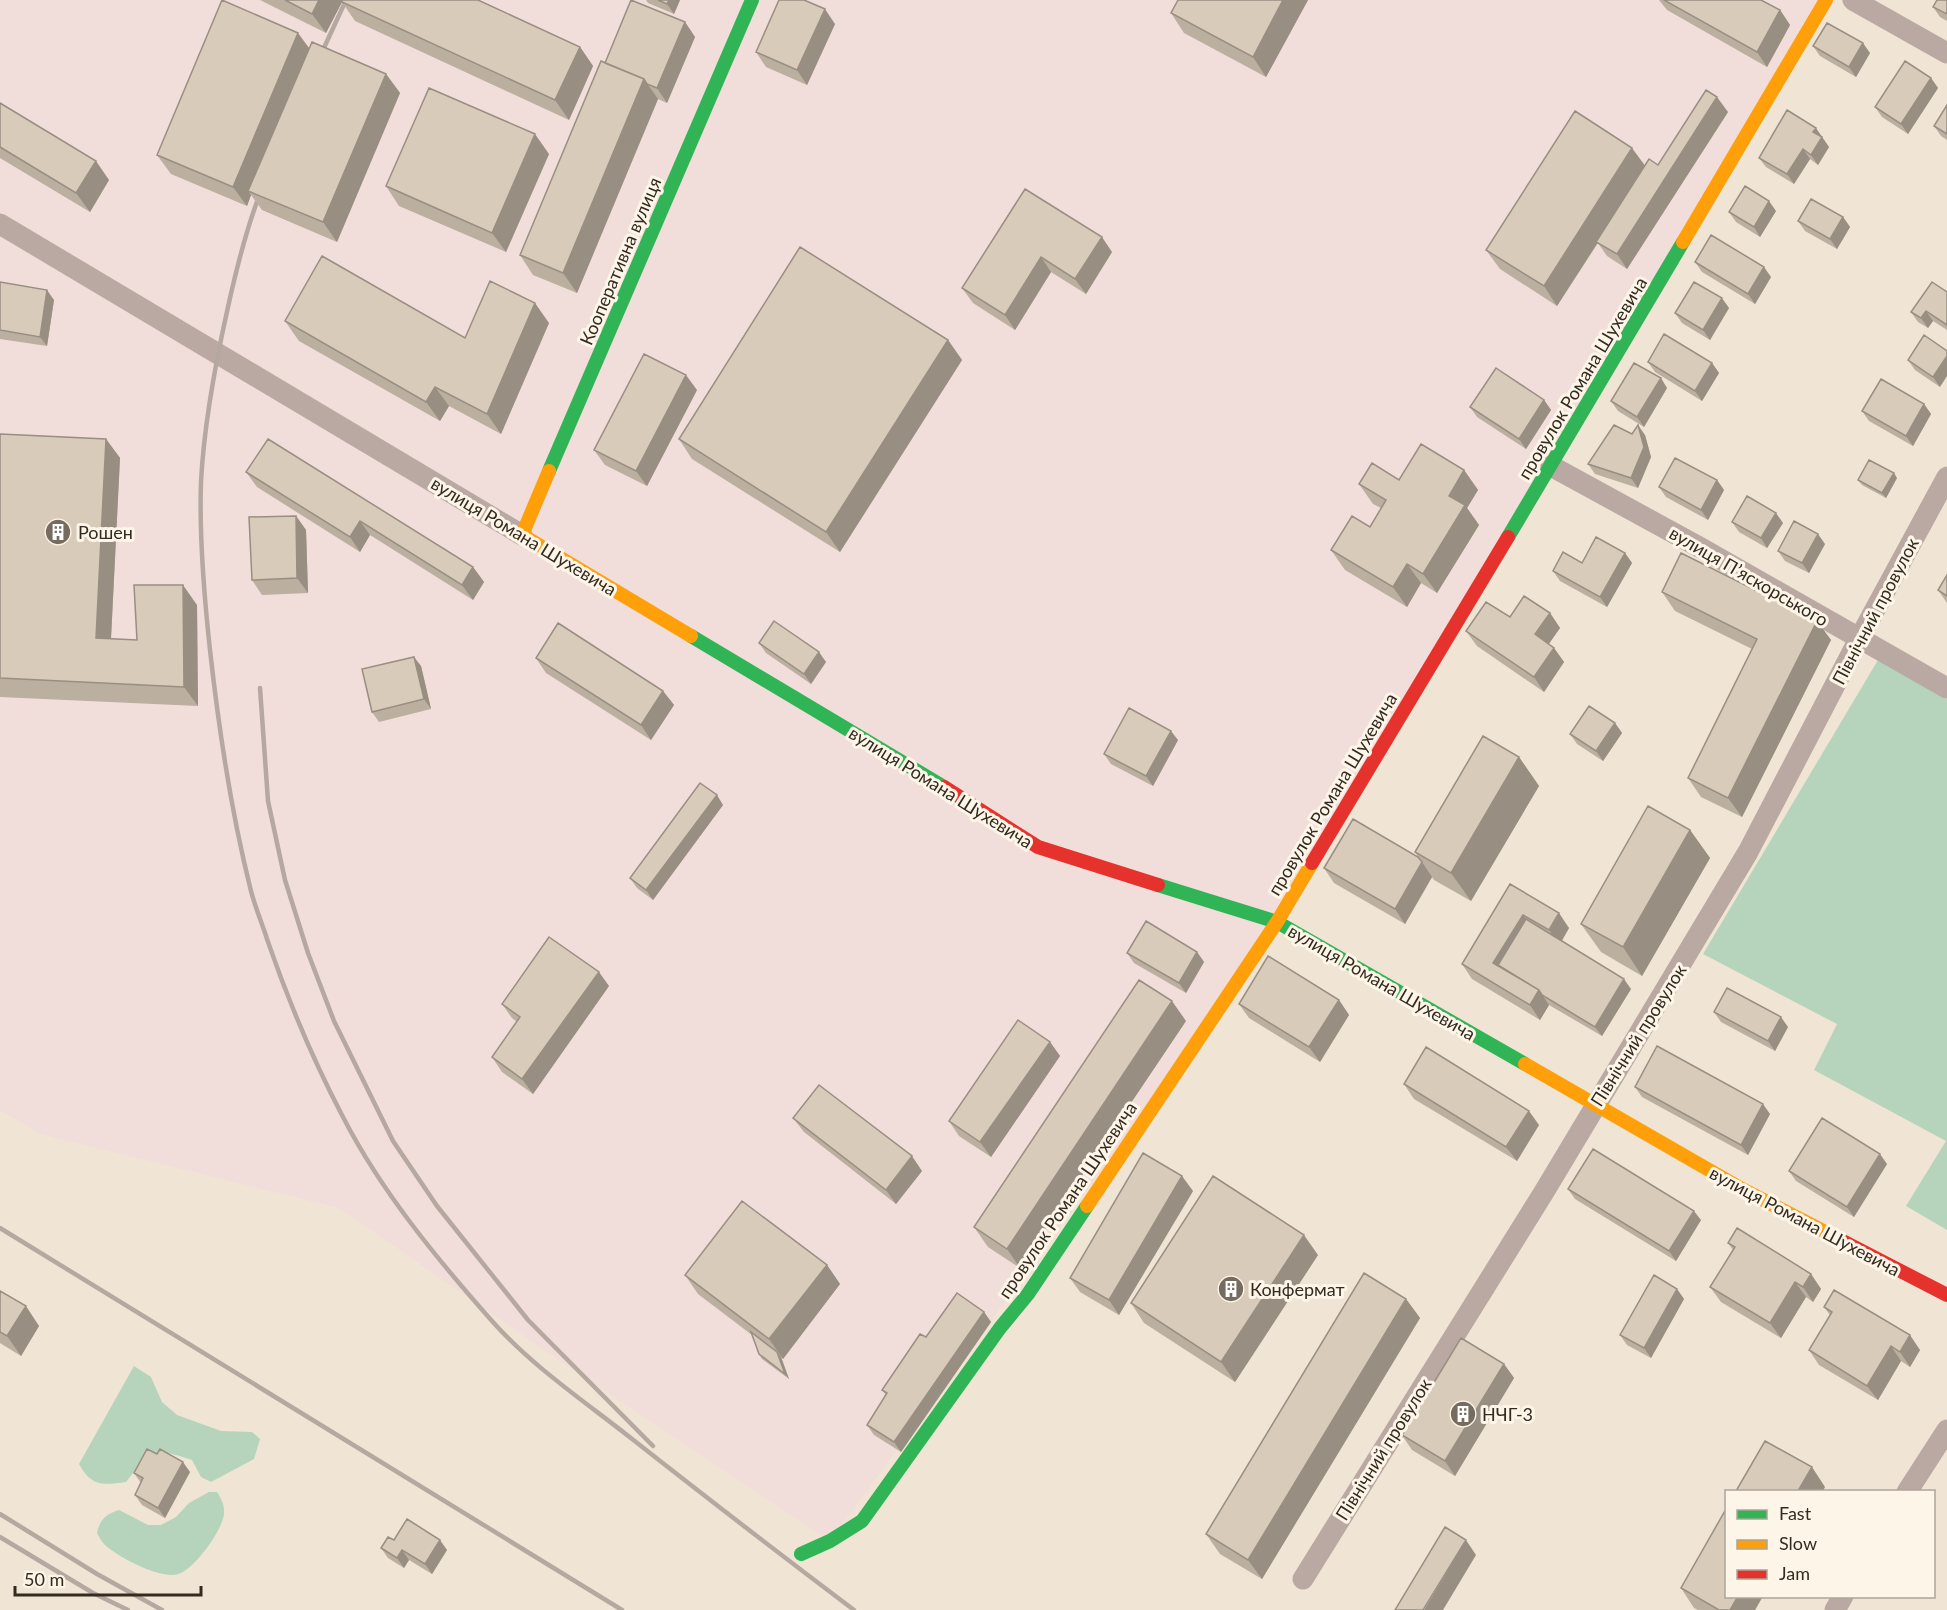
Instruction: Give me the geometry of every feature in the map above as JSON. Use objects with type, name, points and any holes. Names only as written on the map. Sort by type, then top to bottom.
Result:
[{"type":"street","name":"Кооперативна вулиця","points":[[522,536],[752,0]]},
{"type":"street","name":"провулок Романа Шухевича","points":[[801,1554],[830,1541],[861,1521],[1000,1328],[1028,1294],[1277,922],[1551,466],[1826,0]]},
{"type":"street","points":[[1853,0],[1947,53]]},
{"type":"street","name":"вулиця Романа Шухевича","points":[[0,224],[964,799],[1038,847],[1277,922],[1742,1190],[1947,1295]]},
{"type":"street","name":"вулиця Пʼяскорського","points":[[1551,466],[1701,548],[1947,688]]},
{"type":"street","name":"Північний провулок","points":[[1303,1578],[1544,1192],[1748,852],[1947,477]]},
{"type":"street","points":[[1908,1490],[1947,1430]]},
{"type":"shaded area","points":[[0,0],[1825,0],[1221,1006],[830,1541],[566,1365],[339,1208],[41,1134],[0,1110]]},
{"type":"green space","points":[[1878,660],[1947,699],[1947,1230],[1906,1206],[1946,1141],[1814,1070],[1837,1024],[1703,954]]},
{"type":"green space","points":[[134,1366],[151,1377],[162,1402],[177,1415],[221,1431],[252,1432],[260,1439],[254,1459],[211,1482],[201,1477],[192,1460],[160,1453],[148,1457],[126,1482],[104,1484],[93,1481],[79,1464]]},
{"type":"green space","points":[[209,1492],[217,1492],[221,1499],[224,1511],[222,1521],[201,1556],[181,1573],[164,1574],[130,1562],[104,1544],[97,1533],[104,1518],[119,1510],[148,1525],[161,1525],[176,1517],[189,1503]]},
{"type":"building","points":[[222,0],[298,33],[233,187],[157,155]]},
{"type":"building","points":[[285,0],[319,0],[312,14]]},
{"type":"building","points":[[342,0],[478,0],[580,47],[555,100],[342,2]]},
{"type":"building","points":[[631,0],[685,22],[657,88],[647,84],[644,79],[605,63]]},
{"type":"building","points":[[779,0],[804,0],[825,9],[797,70],[756,52]]},
{"type":"building","points":[[1178,0],[1283,0],[1253,57],[1171,13]]},
{"type":"building","points":[[1664,0],[1761,0],[1780,10],[1757,52]]},
{"type":"building","points":[[1937,0],[1947,0],[1947,14],[1933,7]]},
{"type":"building","points":[[1827,23],[1863,43],[1849,67],[1813,46]]},
{"type":"building","points":[[312,42],[386,74],[323,222],[248,191]]},
{"type":"building","points":[[601,61],[644,79],[563,273],[520,255]]},
{"type":"building","points":[[1905,61],[1931,78],[1901,124],[1875,107]]},
{"type":"building","points":[[429,88],[535,134],[492,233],[386,186]]},
{"type":"building","points":[[1706,90],[1717,97],[1617,254],[1596,242],[1649,159],[1658,165]]},
{"type":"building","points":[[0,103],[96,161],[76,193],[0,147]]},
{"type":"building","points":[[1947,105],[1947,134],[1934,126]]},
{"type":"building","points":[[1787,110],[1816,128],[1813,132],[1822,137],[1811,155],[1803,149],[1787,174],[1759,158]]},
{"type":"building","points":[[1575,111],[1632,148],[1544,286],[1486,250]]},
{"type":"building","points":[[1745,186],[1769,201],[1754,227],[1729,212]]},
{"type":"building","points":[[1025,189],[1102,237],[1075,279],[1041,257],[1005,315],[962,288]]},
{"type":"building","points":[[1811,199],[1843,217],[1830,239],[1798,221]]},
{"type":"building","points":[[1711,235],[1764,267],[1748,294],[1695,262]]},
{"type":"building","points":[[800,247],[948,340],[826,532],[679,439]]},
{"type":"building","points":[[322,256],[465,338],[490,281],[535,303],[487,414],[435,387],[426,402],[285,321]]},
{"type":"building","points":[[0,282],[47,290],[40,337],[0,330]]},
{"type":"building","points":[[1694,282],[1722,298],[1703,330],[1675,313]]},
{"type":"building","points":[[1932,282],[1947,292],[1947,325],[1926,311],[1921,318],[1911,312]]},
{"type":"building","points":[[1664,334],[1712,363],[1695,391],[1648,362]]},
{"type":"building","points":[[1924,335],[1947,351],[1947,356],[1933,377],[1908,360]]},
{"type":"building","points":[[644,354],[686,375],[636,471],[594,450]]},
{"type":"building","points":[[1634,363],[1661,378],[1637,417],[1611,401]]},
{"type":"building","points":[[1496,368],[1544,400],[1519,439],[1470,407]]},
{"type":"building","points":[[1881,379],[1924,404],[1906,436],[1862,411]]},
{"type":"building","points":[[1614,425],[1632,434],[1638,425],[1644,447],[1631,478],[1588,464]]},
{"type":"building","name":"Рошен","points":[[0,434],[106,439],[96,638],[137,640],[134,585],[183,585],[184,687],[0,678]]},
{"type":"building","points":[[268,439],[473,567],[462,585],[360,521],[350,537],[246,472]]},
{"type":"building","points":[[1421,444],[1464,470],[1449,496],[1465,505],[1423,574],[1407,564],[1393,587],[1331,550],[1352,516],[1370,527],[1386,500],[1359,484],[1372,463],[1399,480]]},
{"type":"building","points":[[1675,458],[1717,480],[1701,510],[1659,487]]},
{"type":"building","points":[[1869,460],[1894,473],[1882,493],[1858,480]]},
{"type":"building","points":[[1747,496],[1776,513],[1761,538],[1732,522]]},
{"type":"building","points":[[296,516],[297,578],[252,580],[249,517]]},
{"type":"building","points":[[1794,521],[1818,534],[1802,563],[1778,551]]},
{"type":"building","points":[[1596,537],[1625,553],[1600,597],[1553,571],[1563,552],[1582,563]]},
{"type":"building","points":[[1681,553],[1817,621],[1728,798],[1688,778],[1757,639],[1662,592]]},
{"type":"building","points":[[1947,575],[1947,596],[1938,590]]},
{"type":"building","points":[[1524,596],[1550,613],[1535,634],[1554,648],[1534,677],[1466,631],[1486,602],[1510,617]]},
{"type":"building","points":[[774,621],[819,652],[804,674],[759,643]]},
{"type":"building","points":[[558,623],[663,691],[641,725],[536,658]]},
{"type":"building","points":[[414,657],[424,699],[372,712],[362,669]]},
{"type":"building","points":[[1589,706],[1615,723],[1596,751],[1570,734]]},
{"type":"building","points":[[1129,708],[1171,731],[1146,776],[1104,754]]},
{"type":"building","points":[[1483,736],[1519,757],[1451,873],[1415,852]]},
{"type":"building","points":[[700,783],[717,795],[646,890],[630,878]]},
{"type":"building","points":[[1648,806],[1690,830],[1623,947],[1581,924]]},
{"type":"building","points":[[1353,819],[1418,857],[1422,862],[1395,909],[1324,868]]},
{"type":"building","points":[[1510,884],[1559,913],[1549,930],[1523,915],[1493,963],[1539,990],[1530,1005],[1462,964]]},
{"type":"building","points":[[1526,919],[1624,979],[1595,1027],[1498,965]]},
{"type":"building","points":[[1146,921],[1197,952],[1179,983],[1127,953]]},
{"type":"building","points":[[549,937],[599,972],[522,1079],[492,1057],[520,1017],[502,1004]]},
{"type":"building","points":[[1268,956],[1339,1000],[1309,1047],[1239,1004]]},
{"type":"building","points":[[1139,980],[1172,1001],[1007,1249],[974,1227]]},
{"type":"building","points":[[1727,988],[1781,1017],[1768,1041],[1714,1012]]},
{"type":"building","points":[[1018,1020],[1050,1042],[980,1142],[949,1121]]},
{"type":"building","points":[[1657,1046],[1763,1104],[1741,1145],[1635,1087]]},
{"type":"building","points":[[1426,1047],[1529,1111],[1506,1147],[1404,1084]]},
{"type":"building","points":[[819,1085],[912,1156],[886,1190],[793,1118]]},
{"type":"building","points":[[1822,1118],[1880,1154],[1847,1207],[1789,1171]]},
{"type":"building","points":[[1593,1149],[1694,1211],[1669,1251],[1568,1189]]},
{"type":"building","points":[[1143,1153],[1182,1176],[1109,1300],[1070,1278]]},
{"type":"building","name":"Конфермат","points":[[1213,1176],[1304,1235],[1221,1362],[1131,1303]]},
{"type":"building","points":[[742,1201],[827,1265],[769,1339],[685,1275]]},
{"type":"building","points":[[1737,1228],[1811,1274],[1803,1287],[1795,1282],[1770,1323],[1710,1287],[1735,1247],[1728,1243]]},
{"type":"building","points":[[1364,1273],[1406,1299],[1248,1560],[1206,1534]]},
{"type":"building","points":[[1654,1275],[1677,1289],[1644,1348],[1620,1335]]},
{"type":"building","points":[[1834,1290],[1910,1335],[1900,1352],[1891,1346],[1867,1386],[1809,1350],[1832,1312],[1824,1307]]},
{"type":"building","points":[[0,1291],[26,1306],[7,1336],[0,1332]]},
{"type":"building","points":[[957,1293],[984,1312],[894,1442],[867,1425],[887,1393],[882,1390],[920,1334],[926,1337]]},
{"type":"building","points":[[751,1332],[777,1352],[785,1374],[759,1354]]},
{"type":"building","name":"НЧГ-3","points":[[1461,1338],[1504,1364],[1445,1461],[1402,1435]]},
{"type":"building","points":[[1765,1441],[1812,1467],[1799,1490],[1737,1490]]},
{"type":"building","points":[[147,1449],[157,1454],[160,1449],[183,1462],[158,1508],[135,1495],[143,1478],[134,1473]]},
{"type":"building","points":[[1725,1511],[1725,1598],[1737,1598],[1730,1610],[1719,1610],[1681,1588]]},
{"type":"building","points":[[407,1519],[440,1540],[425,1564],[402,1550],[397,1558],[381,1548],[388,1537],[394,1540]]},
{"type":"building","points":[[1445,1527],[1466,1540],[1423,1610],[1395,1610]]},
{"type":"railway","points":[[317,63],[346,0]]},
{"type":"railway","points":[[263,186],[239,261],[211,394],[201,482],[201,545],[214,680],[226,771],[237,831],[254,903],[302,1030],[343,1117],[392,1198],[431,1249],[507,1337],[557,1381],[854,1610]]},
{"type":"railway","points":[[260,688],[268,801],[285,880],[308,953],[334,1021],[393,1141],[437,1206],[528,1320],[653,1446]]},
{"type":"railway","points":[[0,1228],[622,1610]]},
{"type":"railway","points":[[0,1514],[97,1574],[162,1610]]},
{"type":"railway","points":[[0,1537],[93,1593],[128,1610]]},
{"type":"traffic: fast","points":[[549,471],[752,0]]},
{"type":"traffic: fast","points":[[1508,537],[1683,242]]},
{"type":"traffic: fast","points":[[691,636],[944,787]]},
{"type":"traffic: fast","points":[[1158,885],[1277,922],[1525,1064]]},
{"type":"traffic: fast","points":[[801,1554],[830,1541],[862,1521],[1000,1328],[1028,1294],[1087,1206]]},
{"type":"traffic: slow","points":[[1683,242],[1826,0]]},
{"type":"traffic: slow","points":[[549,471],[522,535],[691,636]]},
{"type":"traffic: slow","points":[[1087,1206],[1277,922],[1312,863]]},
{"type":"traffic: slow","points":[[1525,1064],[1742,1189],[1829,1234]]},
{"type":"traffic: jam","points":[[1312,863],[1508,537]]},
{"type":"traffic: jam","points":[[944,787],[1038,847],[1158,885]]},
{"type":"traffic: jam","points":[[1829,1234],[1947,1295]]},
{"type":"place","name":"Рошен","points":[[58,532]]},
{"type":"place","name":"Конфермат","points":[[1231,1289]]},
{"type":"place","name":"НЧГ-3","points":[[1463,1414]]}]
